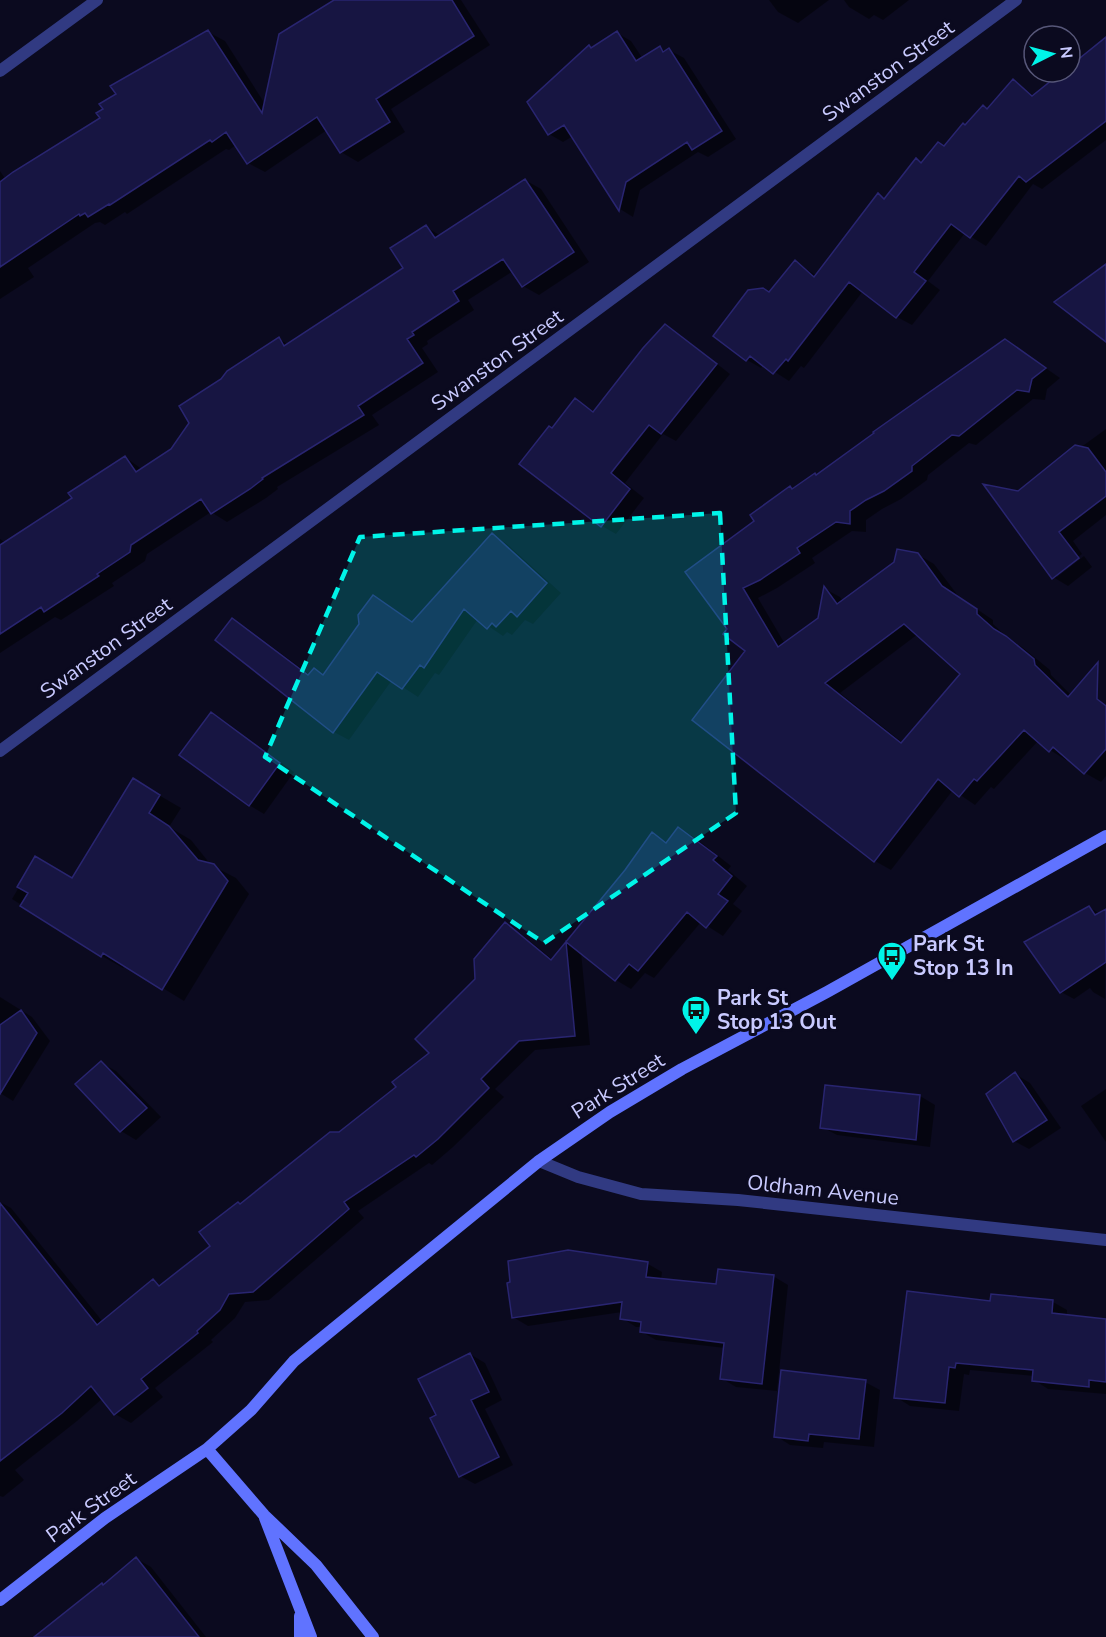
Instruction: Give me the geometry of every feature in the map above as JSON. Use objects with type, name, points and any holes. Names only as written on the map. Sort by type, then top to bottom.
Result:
[{"type":"street","points":[[0,71],[97,0]]},
{"type":"street","name":"Swanston Street","points":[[0,751],[1016,0]]},
{"type":"street","name":"Park Street","points":[[0,1600],[105,1518],[207,1449],[251,1410],[294,1361],[539,1161],[610,1112],[682,1069],[827,992],[1106,836]]},
{"type":"street","name":"Oldham Avenue","points":[[539,1161],[578,1177],[642,1194],[738,1200],[1106,1240]]},
{"type":"street","points":[[207,1449],[264,1515],[316,1566],[373,1637]]},
{"type":"street","points":[[264,1515],[312,1637]]},
{"type":"street","points":[[298,1600],[301,1618],[300,1637]]},
{"type":"highlighted area","points":[[720,513],[736,813],[544,943],[265,757],[360,537]]},
{"type":"building","points":[[334,0],[452,0],[474,36],[376,99],[390,122],[340,153],[317,117],[247,164],[226,132],[110,205],[88,217],[85,213],[80,216],[79,214],[0,267],[0,182],[100,118],[96,113],[103,109],[99,104],[116,94],[110,86],[208,30],[262,113],[279,34]]},
{"type":"building","points":[[617,31],[636,61],[660,46],[663,52],[669,48],[722,131],[692,150],[687,142],[626,182],[619,211],[564,125],[548,135],[527,102],[589,45],[591,48]]},
{"type":"building","points":[[1106,37],[1106,121],[1026,182],[1019,176],[970,238],[951,224],[914,272],[926,281],[896,318],[849,282],[788,361],[786,359],[773,374],[750,356],[746,361],[713,336],[748,290],[763,288],[769,292],[795,260],[814,277],[878,193],[884,199],[916,158],[921,163],[938,142],[944,146],[963,123],[965,125],[983,105],[987,109],[1013,79],[1032,96],[1047,84],[1082,84],[1082,56]]},
{"type":"building","points":[[525,179],[574,252],[522,287],[503,259],[453,291],[459,301],[412,332],[414,335],[407,339],[423,363],[358,406],[364,415],[262,478],[250,489],[211,514],[201,499],[131,545],[130,552],[97,574],[99,576],[44,612],[41,607],[0,634],[0,545],[72,498],[68,493],[125,456],[136,472],[171,449],[189,423],[179,406],[279,337],[284,346],[403,268],[390,248],[426,225],[435,238]]},
{"type":"building","points":[[1106,264],[1106,342],[1054,302]]},
{"type":"building","points":[[665,324],[717,364],[661,434],[649,425],[611,473],[630,489],[601,527],[519,464],[549,426],[552,428],[575,398],[593,412],[643,348]]},
{"type":"building","points":[[1005,339],[1046,368],[1032,379],[1029,392],[1017,390],[959,436],[952,435],[912,466],[912,471],[850,511],[850,524],[836,522],[797,548],[800,553],[760,580],[743,588],[778,647],[818,618],[824,586],[837,604],[894,562],[897,549],[918,553],[942,586],[977,609],[977,614],[994,629],[1034,659],[1035,665],[1068,697],[1098,662],[1097,699],[1106,706],[1106,749],[1084,774],[1053,747],[1049,752],[1024,730],[959,797],[938,779],[874,862],[692,720],[745,651],[723,634],[727,629],[685,572],[754,521],[750,515],[790,486],[792,489],[815,473],[816,475]],"holes":[[[904,624],[960,674],[901,743],[825,683]]]},
{"type":"building","points":[[1075,445],[1088,448],[1106,472],[1106,496],[1059,532],[1079,558],[1052,579],[983,484],[1018,491]]},
{"type":"building","points":[[492,533],[547,583],[517,617],[511,611],[496,627],[492,623],[487,629],[464,609],[424,668],[420,665],[402,689],[377,672],[333,733],[215,640],[232,618],[308,675],[314,668],[323,675],[359,624],[358,615],[373,595],[412,622]]},
{"type":"building","points":[[211,712],[280,763],[249,806],[179,755]]},
{"type":"building","points":[[133,778],[160,795],[149,813],[169,826],[198,860],[214,864],[228,881],[162,990],[103,953],[101,957],[20,906],[28,893],[17,887],[35,856],[72,878]]},
{"type":"building","points":[[678,827],[717,856],[713,860],[732,876],[718,894],[728,901],[706,928],[687,912],[638,971],[629,964],[615,981],[566,942],[575,1036],[519,1041],[481,1079],[489,1088],[438,1139],[416,1157],[414,1155],[344,1202],[349,1209],[253,1292],[229,1294],[220,1310],[197,1331],[198,1333],[141,1379],[148,1388],[114,1415],[91,1386],[62,1413],[0,1461],[0,1203],[97,1325],[153,1279],[159,1286],[210,1246],[199,1232],[238,1202],[240,1204],[330,1132],[339,1132],[396,1087],[392,1082],[429,1053],[415,1039],[475,979],[474,959],[505,922],[551,960],[625,870],[652,832],[666,843]]},
{"type":"building","points":[[1089,906],[1095,915],[1106,909],[1106,962],[1060,993],[1024,942]]},
{"type":"building","points":[[21,1010],[37,1033],[0,1094],[0,1025]]},
{"type":"building","points":[[101,1061],[147,1108],[120,1132],[75,1084]]},
{"type":"building","points":[[1015,1072],[1047,1120],[1013,1142],[986,1094]]},
{"type":"building","points":[[825,1085],[920,1095],[916,1140],[820,1128]]},
{"type":"building","points":[[568,1250],[648,1262],[646,1277],[716,1284],[718,1269],[774,1275],[762,1384],[720,1379],[724,1343],[640,1332],[641,1322],[620,1319],[622,1302],[512,1318],[507,1283],[510,1282],[508,1261]]},
{"type":"building","points":[[907,1291],[990,1301],[991,1294],[1053,1300],[1052,1313],[1106,1319],[1106,1382],[1089,1380],[1089,1387],[1032,1381],[1033,1370],[956,1363],[955,1368],[949,1367],[945,1403],[894,1398]]},
{"type":"building","points":[[470,1353],[489,1392],[471,1400],[499,1457],[459,1477],[430,1418],[436,1415],[418,1379]]},
{"type":"building","points":[[781,1370],[866,1380],[859,1439],[809,1434],[808,1441],[774,1437]]},
{"type":"building","points":[[136,1557],[199,1637],[34,1637],[102,1583],[103,1585]]},
{"type":"place","name":"Park St Stop 13 In","points":[[892,982]]},
{"type":"place","name":"Park St Stop 13 Out","points":[[696,1036]]}]
